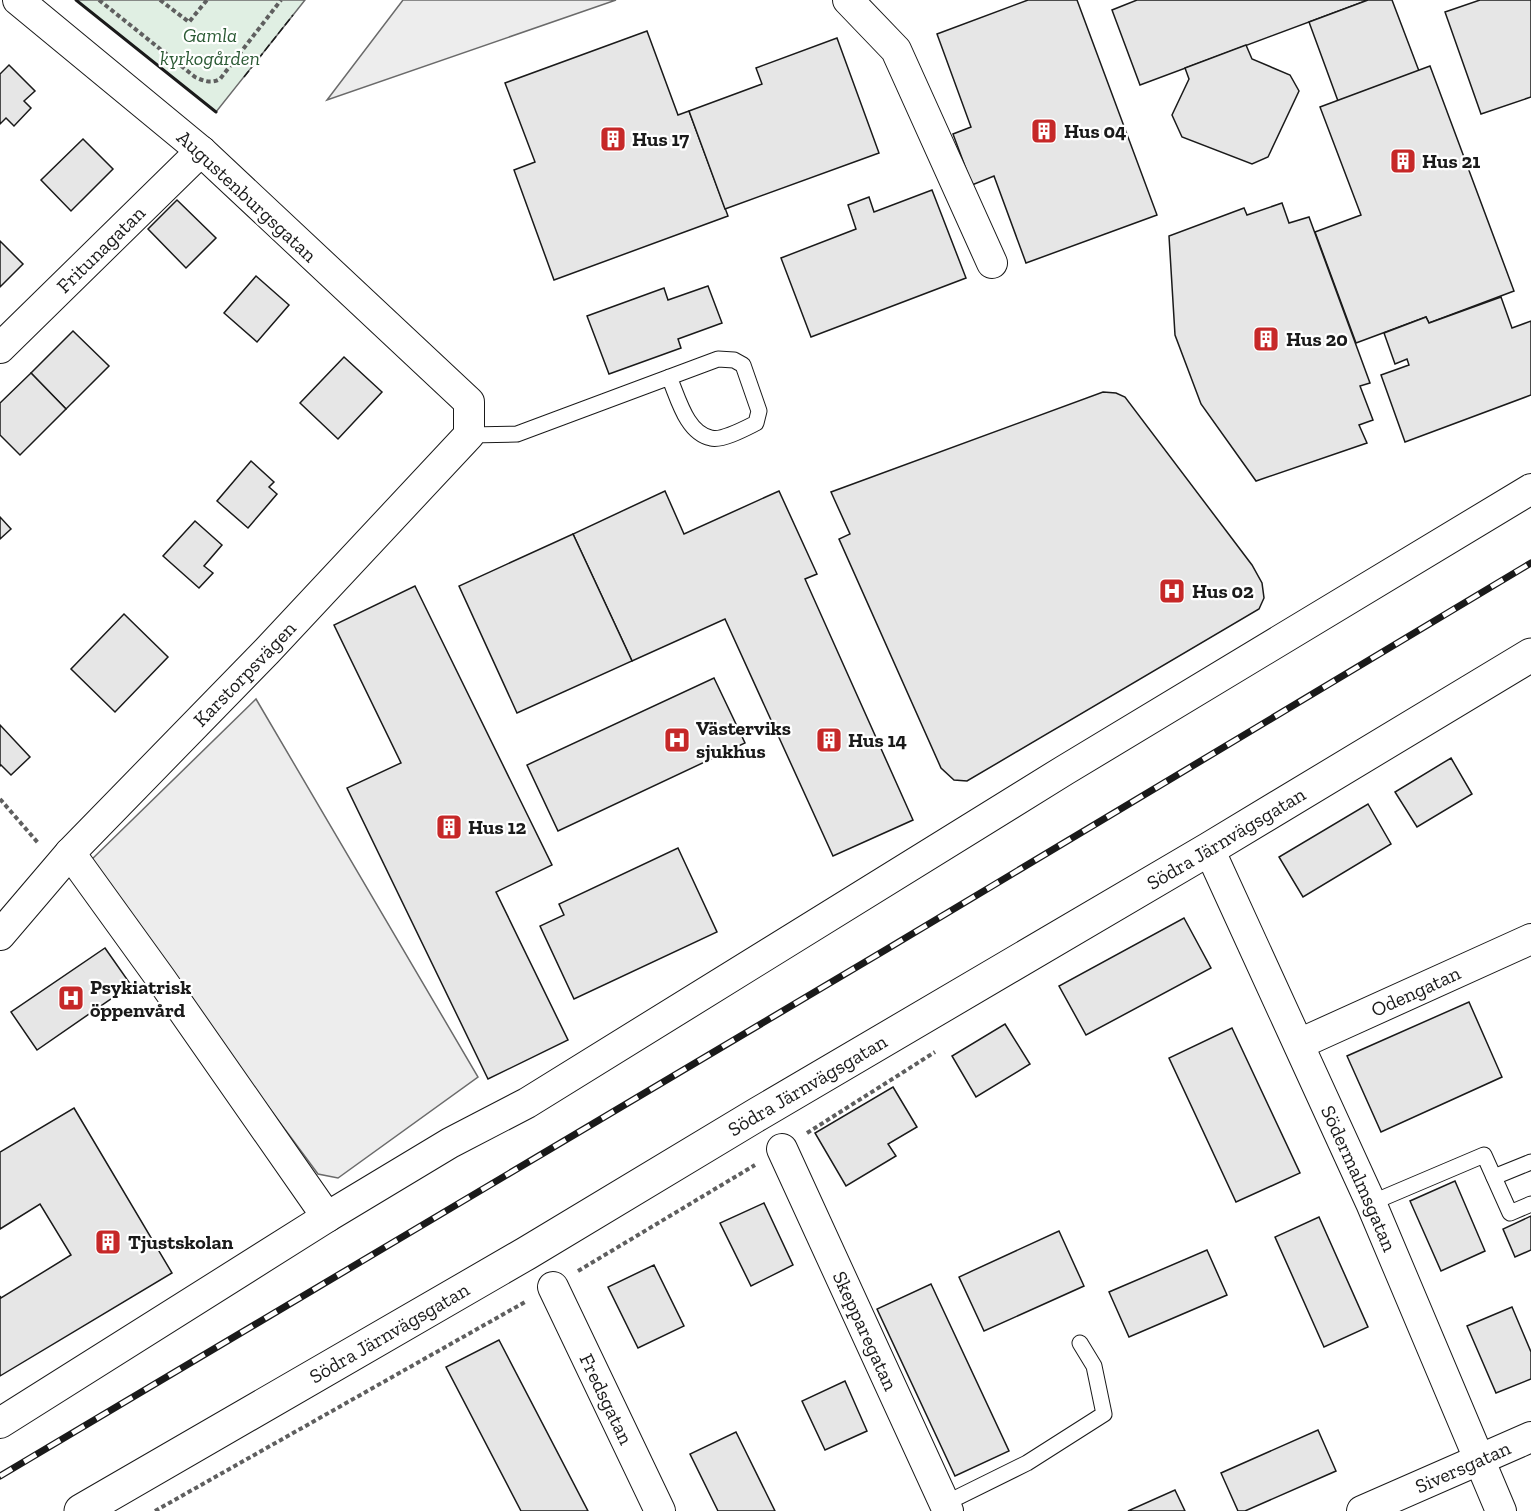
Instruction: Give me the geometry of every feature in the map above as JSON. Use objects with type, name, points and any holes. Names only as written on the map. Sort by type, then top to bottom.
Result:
[{"type":"street","name":"Augustenburgsgatan","points":[[18,0],[201,151],[469,402],[469,435]]},
{"type":"street","points":[[848,0],[896,50],[992,263]]},
{"type":"street","name":"Fritunagatan","points":[[0,348],[201,151]]},
{"type":"street","name":"Karstorpsvägen","points":[[0,935],[64,860],[267,651],[469,435]]},
{"type":"street","points":[[0,1423],[327,1217],[450,1143],[526,1103],[1075,764],[1531,489]]},
{"type":"street","name":"Södra Järnvägsgatan","points":[[81,1511],[526,1254],[1531,655]]},
{"type":"street","name":"Södermalmsgatan","points":[[1209,849],[1371,1203],[1501,1511]]},
{"type":"street","points":[[64,860],[161,979],[327,1217]]},
{"type":"street","name":"Odengatan","points":[[1299,1044],[1531,939]]},
{"type":"street","name":"Skepparegatan","points":[[782,1149],[946,1507]]},
{"type":"street","name":"Fredsgatan","points":[[552,1287],[660,1511]]},
{"type":"street","name":"Siversgatan","points":[[1362,1511],[1531,1437]]},
{"type":"lane","points":[[469,435],[517,434],[669,377],[718,359],[734,360],[743,365],[759,411],[756,423],[712,439],[692,427],[669,377]]},
{"type":"lane","points":[[1371,1203],[1484,1155],[1510,1213],[1531,1204]]},
{"type":"lane","points":[[1494,1177],[1531,1162]]},
{"type":"lane","points":[[946,1507],[1027,1463],[1104,1414],[1094,1366],[1080,1344]]},
{"type":"path","points":[[99,0],[195,77],[206,82],[216,82],[281,0]]},
{"type":"path","points":[[160,0],[189,22],[207,0]]},
{"type":"path","points":[[0,799],[64,860]]},
{"type":"path","points":[[155,1511],[552,1287],[782,1149],[944,1047]]},
{"type":"green space","name":"Gamla kyrkogården","points":[[76,0],[305,0],[216,112]]},
{"type":"shaded area","points":[[403,0],[616,0],[327,100]]},
{"type":"shaded area","points":[[256,699],[478,1077],[338,1178],[318,1174],[88,863]]},
{"type":"building","name":"Hus 04","points":[[1028,0],[1077,0],[1157,215],[1026,263],[994,176],[972,185],[953,134],[971,127],[937,34]]},
{"type":"building","points":[[1137,0],[1368,0],[1140,85],[1112,10]]},
{"type":"building","points":[[1368,0],[1392,0],[1419,71],[1338,101],[1309,22]]},
{"type":"building","points":[[1480,0],[1531,0],[1531,97],[1481,114],[1445,12]]},
{"type":"building","name":"Hus 17","points":[[647,31],[678,115],[689,111],[728,216],[554,280],[514,170],[535,162],[505,83]]},
{"type":"building","points":[[837,38],[879,153],[725,209],[689,111],[762,84],[756,68]]},
{"type":"building","points":[[1246,45],[1252,59],[1290,75],[1299,91],[1268,157],[1252,164],[1182,137],[1172,115],[1189,79],[1185,68]]},
{"type":"building","points":[[9,65],[35,91],[24,101],[31,108],[14,126],[6,118],[0,124],[0,74]]},
{"type":"building","name":"Hus 21","points":[[1430,66],[1514,291],[1429,323],[1426,317],[1356,343],[1315,232],[1361,215],[1320,107]]},
{"type":"building","points":[[83,139],[113,169],[71,211],[41,180]]},
{"type":"building","points":[[932,190],[966,278],[811,337],[781,258],[856,229],[848,205],[869,197],[874,212]]},
{"type":"building","points":[[177,200],[216,238],[186,268],[148,229]]},
{"type":"building","name":"Hus 20","points":[[1282,203],[1289,223],[1309,217],[1370,383],[1360,386],[1373,420],[1359,425],[1367,443],[1256,481],[1201,404],[1175,335],[1169,236],[1244,208],[1247,215]]},
{"type":"building","points":[[0,241],[23,264],[0,287]]},
{"type":"building","points":[[256,276],[289,305],[257,342],[224,313]]},
{"type":"building","points":[[708,286],[722,323],[678,339],[681,348],[609,374],[587,316],[664,288],[668,300]]},
{"type":"building","points":[[1501,297],[1512,328],[1531,321],[1531,395],[1405,442],[1381,375],[1409,365],[1407,359],[1395,364],[1384,333],[1426,317],[1429,323]]},
{"type":"building","points":[[73,331],[109,366],[66,409],[31,373]]},
{"type":"building","points":[[344,357],[382,392],[338,439],[300,403]]},
{"type":"building","points":[[31,373],[66,409],[20,455],[0,435],[0,403]]},
{"type":"building","name":"Hus 02","points":[[1103,392],[1116,393],[1125,397],[1252,565],[1262,583],[1264,598],[1259,609],[967,781],[954,780],[941,768],[839,539],[850,534],[831,492]]},
{"type":"building","points":[[251,461],[274,482],[269,487],[277,494],[248,528],[217,501]]},
{"type":"building","name":"Hus 14","points":[[665,491],[684,534],[779,491],[817,574],[805,579],[913,820],[833,856],[725,619],[632,661],[573,534]]},
{"type":"building","points":[[0,517],[11,529],[0,539]]},
{"type":"building","points":[[195,521],[222,545],[204,566],[213,573],[199,588],[163,556]]},
{"type":"building","points":[[573,534],[632,661],[517,713],[459,586]]},
{"type":"building","name":"Hus 12","points":[[415,586],[552,865],[496,892],[568,1040],[488,1079],[347,788],[401,763],[334,625]]},
{"type":"building","points":[[124,614],[168,657],[115,712],[71,669]]},
{"type":"building","points":[[714,678],[745,743],[558,831],[527,765]]},
{"type":"building","points":[[0,725],[30,757],[11,775],[0,766]]},
{"type":"building","points":[[1451,758],[1472,794],[1417,827],[1395,792]]},
{"type":"building","points":[[1368,804],[1391,844],[1303,897],[1279,857]]},
{"type":"building","points":[[678,848],[717,932],[574,999],[540,926],[564,915],[559,904]]},
{"type":"building","points":[[1184,918],[1211,968],[1086,1035],[1059,986]]},
{"type":"building","name":"Psykiatrisk öppenvård","points":[[105,948],[131,985],[37,1050],[11,1012]]},
{"type":"building","points":[[1469,1002],[1502,1077],[1381,1132],[1347,1056]]},
{"type":"building","points":[[1005,1024],[1030,1064],[976,1097],[952,1056]]},
{"type":"building","points":[[1232,1028],[1300,1173],[1236,1202],[1169,1058]]},
{"type":"building","points":[[893,1087],[917,1127],[888,1144],[896,1156],[846,1186],[815,1133]]},
{"type":"building","name":"Tjustskolan","points":[[74,1108],[172,1273],[0,1376],[0,1296],[1,1298],[71,1255],[40,1204],[0,1229],[0,1152]]},
{"type":"building","points":[[1455,1181],[1485,1251],[1441,1271],[1410,1201]]},
{"type":"building","points":[[764,1203],[793,1265],[751,1286],[720,1223]]},
{"type":"building","points":[[1531,1216],[1531,1250],[1515,1257],[1503,1229]]},
{"type":"building","points":[[1319,1217],[1368,1327],[1324,1347],[1275,1237]]},
{"type":"building","points":[[1059,1231],[1084,1286],[984,1331],[959,1277]]},
{"type":"building","points":[[1207,1250],[1227,1295],[1129,1337],[1109,1292]]},
{"type":"building","points":[[654,1265],[684,1326],[638,1348],[608,1287]]},
{"type":"building","points":[[931,1284],[1009,1451],[955,1476],[877,1309]]},
{"type":"building","points":[[1512,1307],[1531,1352],[1531,1379],[1496,1393],[1467,1326]]},
{"type":"building","points":[[499,1340],[588,1511],[521,1511],[446,1367]]},
{"type":"building","points":[[845,1381],[867,1431],[825,1450],[802,1401]]},
{"type":"building","points":[[1318,1430],[1336,1471],[1245,1511],[1238,1511],[1221,1473]]},
{"type":"building","points":[[736,1432],[775,1511],[718,1511],[690,1454]]},
{"type":"building","points":[[1175,1490],[1185,1511],[1128,1511]]},
{"type":"railway","points":[[0,1476],[1531,563]]},
{"type":"fence","points":[[244,77],[293,15]]},
{"type":"wall","points":[[76,0],[216,112]]},
{"type":"place","name":"Hus 04","points":[[1044,131]]},
{"type":"place","name":"Hus 17","points":[[613,139]]},
{"type":"place","name":"Hus 21","points":[[1403,161]]},
{"type":"place","name":"Hus 20","points":[[1266,339]]},
{"type":"place","name":"Hus 02","points":[[1172,591]]},
{"type":"place","name":"Västerviks sjukhus","points":[[677,740]]},
{"type":"place","name":"Hus 14","points":[[829,740]]},
{"type":"place","name":"Hus 12","points":[[449,827]]},
{"type":"place","name":"Psykiatrisk öppenvård","points":[[71,998]]},
{"type":"place","name":"Tjustskolan","points":[[108,1242]]}]
